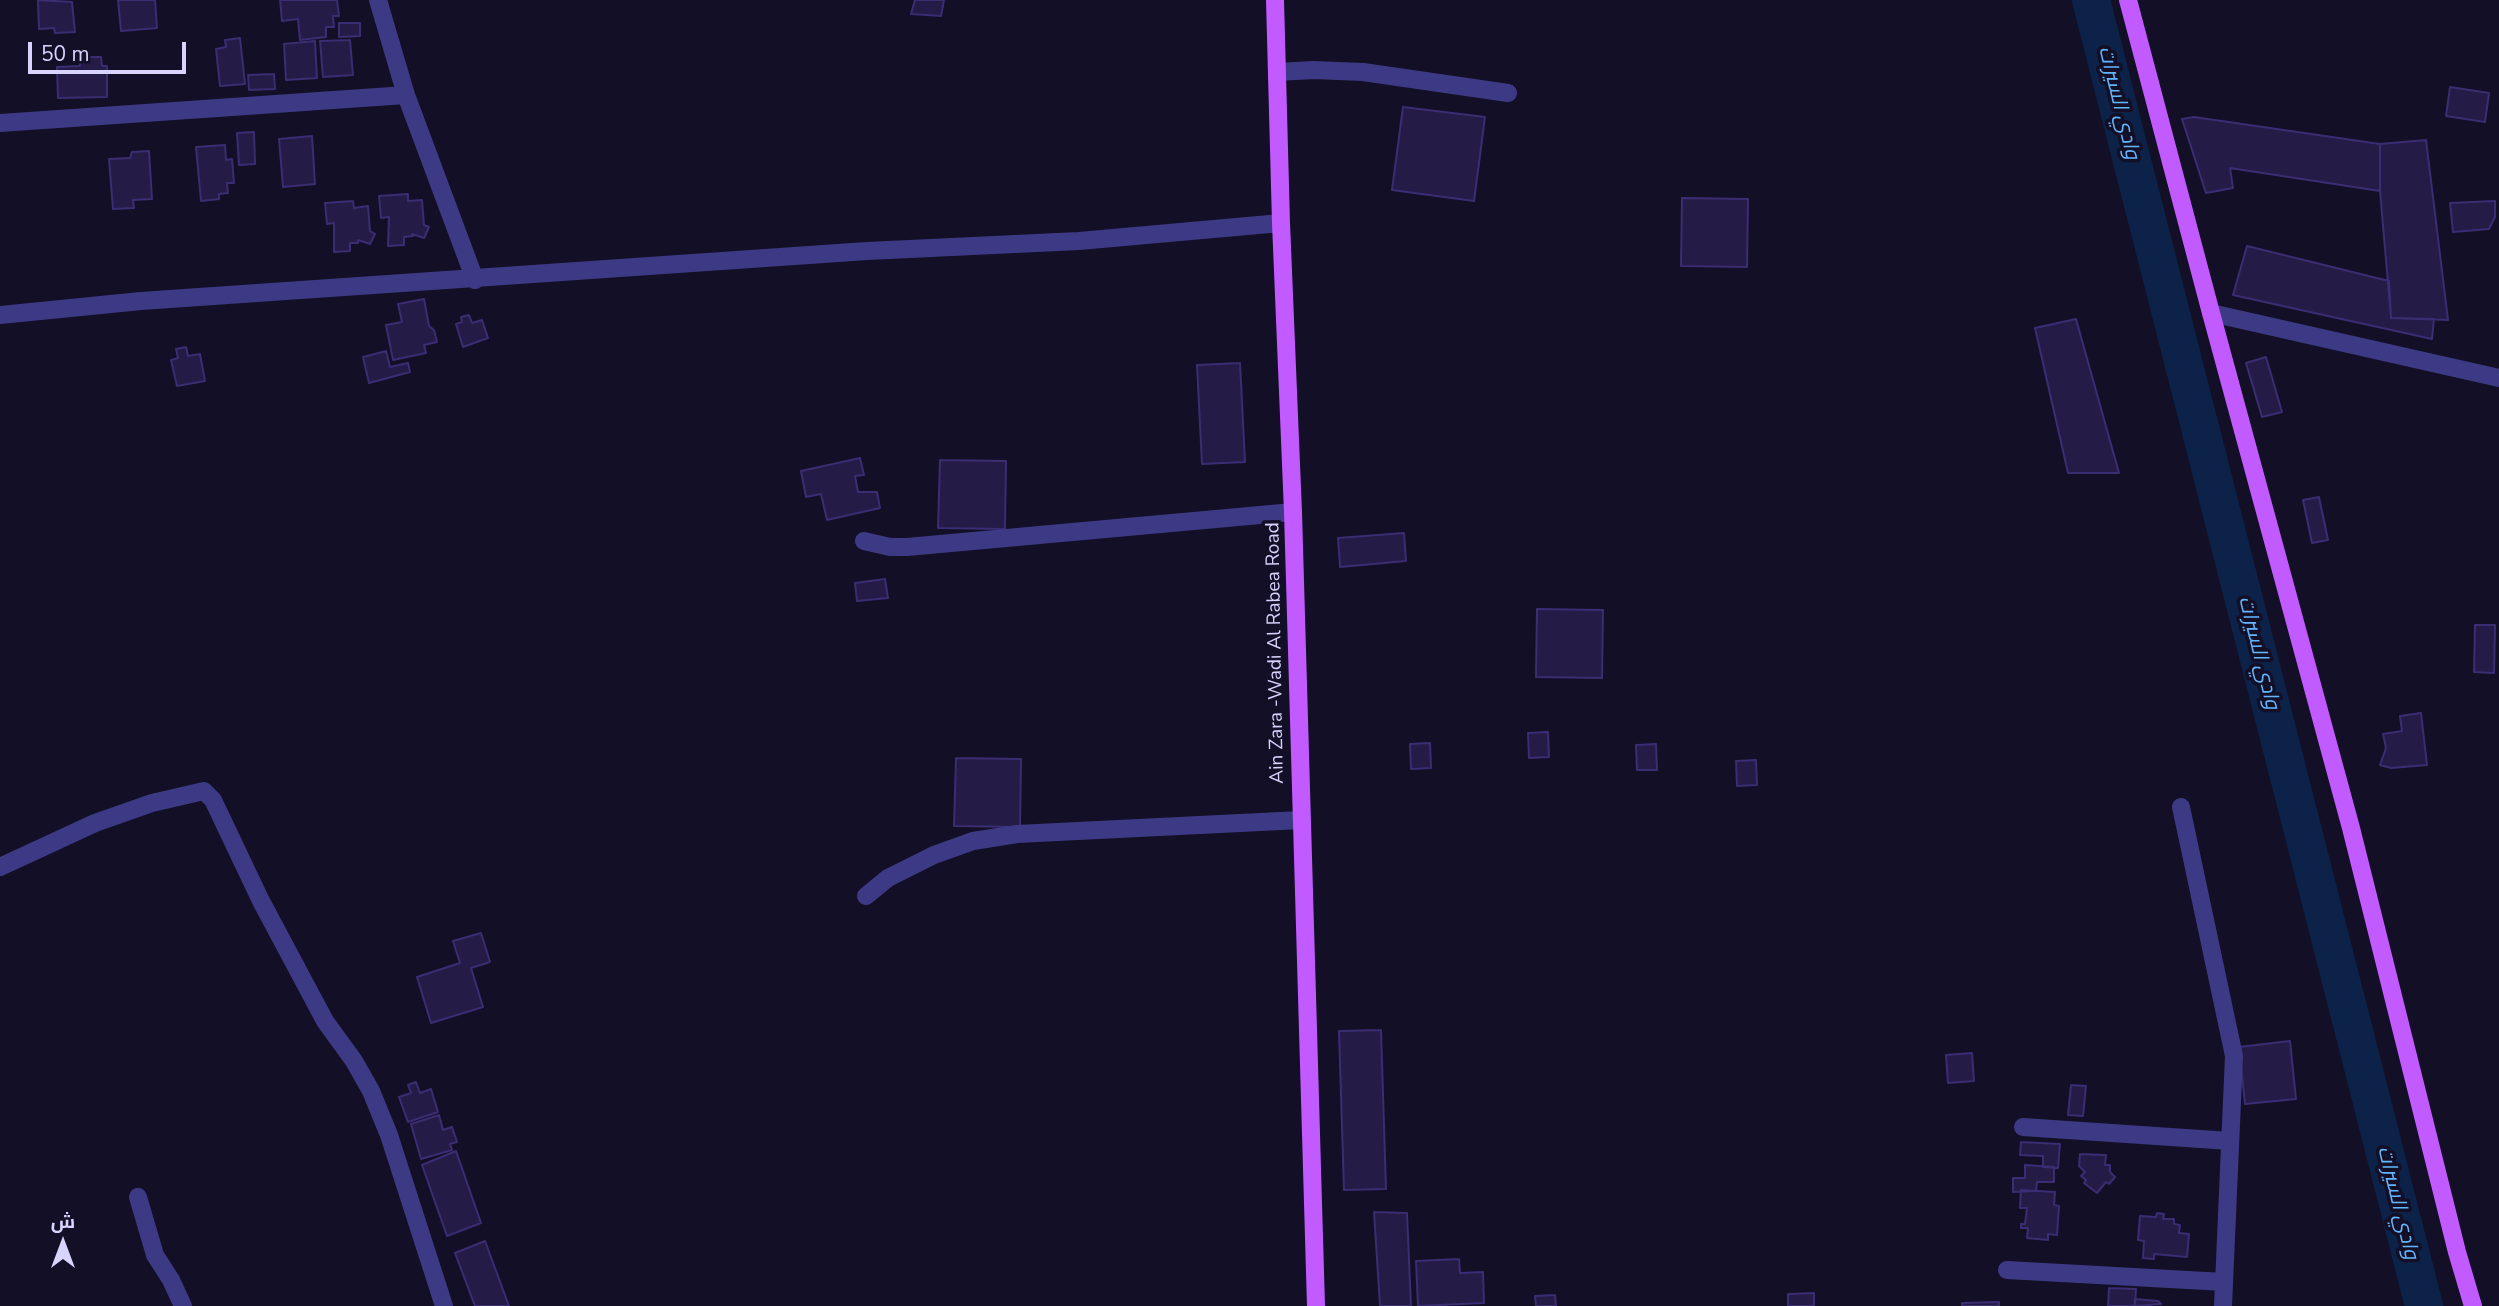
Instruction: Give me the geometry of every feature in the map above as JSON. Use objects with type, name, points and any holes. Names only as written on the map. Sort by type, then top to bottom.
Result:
[{"type":"main road","name":"Ain Zara -Wadi Al Rabea Road","points":[[1275,0],[1316,1306]]},
{"type":"main road","points":[[2128,0],[2351,828],[2457,1252],[2473,1306]]},
{"type":"street","points":[[378,0],[406,95],[475,280]]},
{"type":"street","points":[[1277,72],[1314,69],[1363,72],[1508,93]]},
{"type":"street","points":[[0,123],[406,95]]},
{"type":"street","points":[[0,315],[141,301],[867,251],[1079,241],[1281,223]]},
{"type":"street","points":[[2211,313],[2499,378]]},
{"type":"street","points":[[864,541],[890,547],[906,547],[1293,512]]},
{"type":"street","points":[[0,867],[96,823],[152,803],[204,791],[213,800],[261,901],[325,1021],[354,1061],[371,1091],[389,1135],[444,1306]]},
{"type":"street","points":[[2181,807],[2234,1056],[2223,1306]]},
{"type":"street","points":[[866,896],[888,878],[934,855],[973,841],[1017,834],[1301,820]]},
{"type":"street","points":[[2023,1127],[2230,1141]]},
{"type":"street","points":[[138,1197],[155,1255],[183,1306]]},
{"type":"street","points":[[2007,1270],[2224,1282]]},
{"type":"building","points":[[38,0],[72,2],[75,32],[55,33],[54,28],[39,29]]},
{"type":"building","points":[[118,0],[155,0],[157,28],[121,31]]},
{"type":"building","points":[[280,0],[337,0],[339,16],[333,16],[334,27],[326,27],[326,37],[300,40],[298,19],[282,21]]},
{"type":"building","points":[[915,0],[944,0],[941,16],[911,14]]},
{"type":"building","points":[[339,23],[360,23],[360,36],[339,37]]},
{"type":"building","points":[[240,38],[245,84],[220,86],[216,49],[226,47],[225,40]]},
{"type":"building","points":[[350,40],[353,75],[323,77],[320,41]]},
{"type":"building","points":[[315,41],[317,78],[286,80],[284,44]]},
{"type":"building","points":[[79,57],[101,57],[102,66],[107,66],[107,97],[58,98],[57,67],[80,66]]},
{"type":"building","points":[[274,74],[275,89],[249,90],[248,75]]},
{"type":"building","points":[[2450,87],[2489,93],[2485,122],[2446,116]]},
{"type":"building","points":[[1403,107],[1485,117],[1474,201],[1392,190]]},
{"type":"building","points":[[2194,117],[2380,144],[2380,191],[2230,168],[2233,188],[2206,193],[2182,119]]},
{"type":"building","points":[[254,132],[255,164],[239,165],[237,133]]},
{"type":"building","points":[[312,136],[315,184],[283,187],[279,139]]},
{"type":"building","points":[[2426,140],[2448,320],[2391,318],[2380,191],[2380,144]]},
{"type":"building","points":[[225,145],[226,160],[232,159],[234,183],[227,183],[228,193],[219,194],[219,199],[201,201],[196,147]]},
{"type":"building","points":[[149,151],[152,199],[133,200],[134,208],[113,209],[109,159],[130,158],[132,152]]},
{"type":"building","points":[[408,194],[408,201],[422,200],[424,225],[429,227],[424,238],[412,234],[413,236],[404,237],[404,245],[388,246],[389,217],[381,218],[379,196]]},
{"type":"building","points":[[1682,198],[1748,199],[1747,267],[1681,266]]},
{"type":"building","points":[[353,201],[354,208],[368,206],[370,231],[375,234],[370,244],[358,240],[358,243],[350,243],[350,251],[334,252],[334,223],[327,224],[325,203]]},
{"type":"building","points":[[2495,201],[2495,217],[2489,229],[2453,232],[2450,203]]},
{"type":"building","points":[[2247,246],[2389,281],[2391,318],[2434,319],[2432,339],[2233,295]]},
{"type":"building","points":[[424,299],[429,326],[434,330],[437,342],[424,345],[426,353],[393,360],[386,325],[402,322],[398,304]]},
{"type":"building","points":[[469,315],[472,323],[482,320],[488,338],[463,347],[456,324],[462,322],[461,317]]},
{"type":"building","points":[[2076,319],[2119,473],[2068,473],[2035,328]]},
{"type":"building","points":[[186,347],[188,356],[200,354],[205,381],[177,386],[171,360],[178,358],[176,349]]},
{"type":"building","points":[[386,351],[390,367],[408,363],[410,372],[369,383],[363,357]]},
{"type":"building","points":[[2266,357],[2282,412],[2262,417],[2246,363]]},
{"type":"building","points":[[1240,363],[1245,462],[1202,464],[1197,365]]},
{"type":"building","points":[[860,458],[864,475],[855,476],[858,492],[877,492],[880,508],[827,520],[821,494],[806,497],[801,471]]},
{"type":"building","points":[[940,460],[1006,461],[1005,529],[938,528]]},
{"type":"building","points":[[2319,497],[2328,540],[2312,543],[2303,500]]},
{"type":"building","points":[[1404,533],[1406,561],[1340,567],[1338,538]]},
{"type":"building","points":[[885,579],[888,598],[857,601],[855,583]]},
{"type":"building","points":[[1537,609],[1603,610],[1602,678],[1536,677]]},
{"type":"building","points":[[2475,625],[2495,625],[2494,673],[2474,672]]},
{"type":"building","points":[[2421,713],[2427,765],[2391,768],[2380,765],[2386,748],[2383,734],[2402,731],[2400,716]]},
{"type":"building","points":[[1548,732],[1549,757],[1529,758],[1528,733]]},
{"type":"building","points":[[1430,743],[1431,768],[1411,769],[1410,744]]},
{"type":"building","points":[[1656,744],[1657,770],[1637,770],[1636,745]]},
{"type":"building","points":[[956,758],[1021,759],[1020,827],[954,826]]},
{"type":"building","points":[[1756,760],[1757,785],[1737,786],[1736,761]]},
{"type":"building","points":[[481,933],[490,962],[471,968],[483,1007],[431,1023],[417,977],[460,963],[453,941]]},
{"type":"building","points":[[1381,1030],[1386,1189],[1344,1190],[1339,1031]]},
{"type":"building","points":[[2290,1041],[2296,1099],[2245,1104],[2239,1047]]},
{"type":"building","points":[[1972,1053],[1974,1081],[1948,1083],[1946,1055]]},
{"type":"building","points":[[416,1082],[420,1093],[431,1089],[438,1112],[408,1122],[399,1097],[411,1093],[408,1085]]},
{"type":"building","points":[[2071,1085],[2086,1086],[2083,1116],[2068,1115]]},
{"type":"building","points":[[439,1115],[443,1130],[452,1127],[457,1142],[450,1144],[452,1150],[421,1159],[411,1124]]},
{"type":"building","points":[[2021,1142],[2060,1144],[2058,1168],[2043,1167],[2043,1156],[2020,1155]]},
{"type":"building","points":[[456,1151],[481,1223],[447,1236],[422,1165]]},
{"type":"building","points":[[2080,1154],[2106,1155],[2105,1165],[2110,1165],[2110,1172],[2115,1177],[2109,1184],[2106,1182],[2097,1193],[2084,1183],[2086,1180],[2081,1176],[2085,1172],[2079,1166]]},
{"type":"building","points":[[2025,1165],[2054,1167],[2054,1182],[2037,1182],[2036,1191],[2013,1192],[2013,1178],[2025,1178]]},
{"type":"building","points":[[2021,1190],[2055,1192],[2054,1205],[2059,1206],[2057,1235],[2048,1234],[2048,1240],[2027,1238],[2028,1228],[2021,1228],[2021,1224],[2025,1224],[2027,1208],[2020,1208]]},
{"type":"building","points":[[1374,1212],[1407,1213],[1411,1306],[1380,1306]]},
{"type":"building","points":[[2157,1213],[2164,1214],[2163,1219],[2174,1219],[2174,1224],[2180,1225],[2179,1233],[2189,1234],[2187,1257],[2154,1254],[2154,1259],[2143,1258],[2144,1241],[2138,1240],[2140,1216],[2156,1217]]},
{"type":"building","points":[[485,1241],[509,1306],[475,1306],[455,1253]]},
{"type":"building","points":[[1459,1259],[1460,1273],[1483,1272],[1484,1303],[1418,1306],[1416,1261]]},
{"type":"building","points":[[2109,1288],[2136,1289],[2135,1306],[2108,1306]]},
{"type":"building","points":[[1814,1293],[1814,1306],[1788,1306],[1788,1294]]},
{"type":"building","points":[[1555,1295],[1556,1306],[1536,1306],[1535,1296]]},
{"type":"building","points":[[2135,1299],[2158,1301],[2161,1304],[2135,1306]]},
{"type":"building","points":[[1999,1302],[1999,1306],[1962,1306],[1962,1303]]},
{"type":"waterway","name":"وادي السيرات","points":[[2091,0],[2424,1306]]}]
